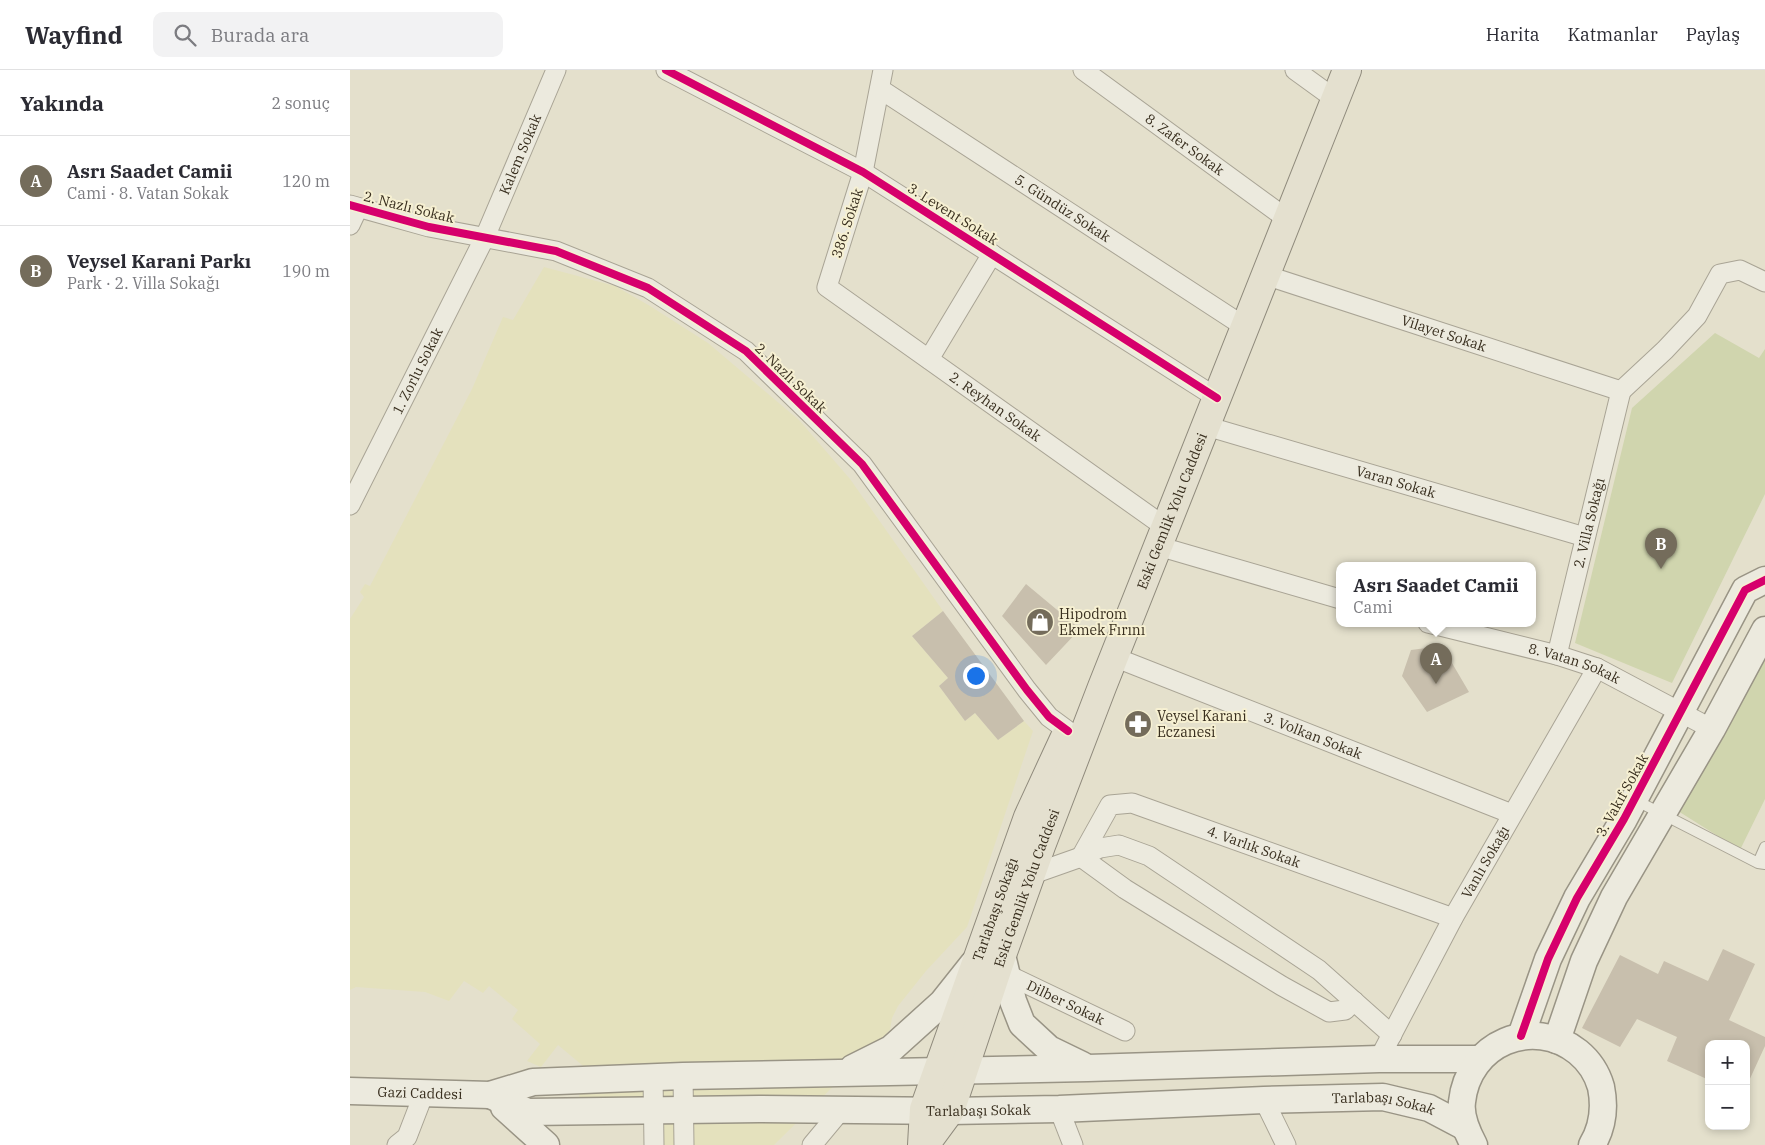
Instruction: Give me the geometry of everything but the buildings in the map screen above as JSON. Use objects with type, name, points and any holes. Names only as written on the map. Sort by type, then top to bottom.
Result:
[{"type":"main road","name":"Eski Gemlik Yolu Caddesi","points":[[924,1145],[950,1111],[952,1069],[1347,70]]},
{"type":"main road","name":"3. Vakıf Sokak","points":[[1521,1036],[1548,959],[1577,898],[1635,800],[1745,590],[1765,580]]},
{"type":"main road","points":[[1558,1040],[1584,961],[1614,897],[1712,729],[1765,630]]},
{"type":"main road","name":"Tarlabaşı Sokağı","points":[[996,961],[1028,817],[1068,731],[1102,687]]},
{"type":"main road","points":[[846,1071],[891,1049],[942,1004],[996,961],[1022,1024],[1049,1049],[1088,1068]]},
{"type":"main road","points":[[1470,1136],[1462,1103],[1467,1080],[1479,1059],[1498,1044],[1521,1036],[1544,1036],[1567,1044],[1586,1059],[1598,1078],[1604,1100],[1602,1123],[1592,1145]]},
{"type":"main road","points":[[490,1095],[533,1082],[654,1077],[846,1071],[1088,1068],[1379,1058],[1479,1059]]},
{"type":"main road","points":[[924,1145],[924,1110],[952,1069]]},
{"type":"main road","name":"Gazi Caddesi","points":[[350,1091],[490,1095]]},
{"type":"main road","points":[[490,1095],[546,1145]]},
{"type":"main road","name":"Tarlabaşı Sokak","points":[[490,1095],[528,1112],[684,1110],[950,1111],[1059,1109],[1383,1097],[1429,1108],[1470,1136]]},
{"type":"street","name":"Kalem Sokak","points":[[485,237],[556,70]]},
{"type":"street","name":"3. Levent Sokak","points":[[666,70],[863,172],[1216,398]]},
{"type":"street","name":"386. Sokak","points":[[827,287],[863,172],[883,70]]},
{"type":"street","name":"8. Zafer Sokak","points":[[1083,70],[1287,219]]},
{"type":"street","points":[[1295,70],[1335,99]]},
{"type":"street","name":"5. Gündüz Sokak","points":[[880,89],[1245,328]]},
{"type":"street","name":"2. Nazlı Sokak","points":[[354,206],[430,227],[556,251],[648,288],[746,351],[862,464],[1027,690],[1049,717],[1068,731]]},
{"type":"street","points":[[350,225],[354,206]]},
{"type":"street","name":"1. Zorlu Sokak","points":[[350,505],[485,237]]},
{"type":"street","points":[[928,359],[992,254]]},
{"type":"street","points":[[1621,391],[1665,350],[1697,316],[1720,274],[1740,270],[1765,282]]},
{"type":"street","name":"Vilayet Sokak","points":[[1265,275],[1621,391]]},
{"type":"street","name":"2. Reyhan Sokak","points":[[827,287],[928,359],[1162,536]]},
{"type":"street","name":"2. Villa Sokağı","points":[[1557,655],[1621,391]]},
{"type":"street","name":"Varan Sokak","points":[[1206,426],[1585,537]]},
{"type":"street","points":[[1162,536],[1336,598]]},
{"type":"street","name":"8. Vatan Sokak","points":[[1444,627],[1557,655],[1597,668],[1712,729]]},
{"type":"street","name":"3. Volkan Sokak","points":[[1114,658],[1512,814]]},
{"type":"street","name":"Vanlı Sokağı","points":[[1379,1058],[1452,918],[1597,668]]},
{"type":"street","name":"4. Varlık Sokak","points":[[1081,857],[1110,805],[1132,803],[1452,918]]},
{"type":"street","points":[[1030,875],[1081,857],[1100,848],[1120,845],[1149,856],[1319,970],[1392,1035]]},
{"type":"street","points":[[1081,857],[1125,889],[1282,986],[1329,1012],[1345,1010],[1354,1001]]},
{"type":"street","name":"Dilber Sokak","points":[[996,961],[1125,1031]]},
{"type":"street","points":[[683,1076],[684,1145]]},
{"type":"street","points":[[654,1077],[654,1145]]},
{"type":"street","points":[[397,1145],[407,1137],[424,1094]]},
{"type":"street","points":[[1264,1100],[1286,1145]]},
{"type":"street","points":[[1059,1109],[1073,1145]]},
{"type":"street","points":[[812,1145],[842,1110]]},
{"type":"lane","points":[[1635,800],[1761,864],[1765,847]]},
{"type":"shaded area","points":[[544,267],[615,286],[650,306],[708,343],[799,420],[850,479],[943,611],[912,636],[948,678],[939,686],[965,721],[975,713],[998,740],[1024,721],[1033,731],[967,927],[926,971],[898,1006],[892,1018],[890,1030],[774,1145],[664,1145],[638,1106],[610,1125],[579,1096],[594,1075],[558,1045],[541,1067],[527,1061],[540,1044],[512,1019],[518,1010],[489,986],[483,993],[464,981],[449,1001],[425,992],[356,987],[350,990],[350,619],[364,597],[360,592],[365,584],[370,586],[472,389],[503,317],[513,320]]},
{"type":"green space","points":[[1715,333],[1759,358],[1765,349],[1765,494],[1672,683],[1575,643],[1632,408]]},
{"type":"green space","points":[[1765,656],[1765,799],[1740,850],[1678,811]]},
{"type":"cycle path","points":[[666,70],[863,172],[1217,398]]},
{"type":"cycle path","points":[[350,205],[429,227],[556,251],[648,288],[746,351],[862,464],[1027,690],[1049,717],[1068,731]]},
{"type":"cycle path","points":[[1521,1036],[1548,959],[1577,898],[1624,819],[1745,590],[1765,580]]},
{"type":"place","name":"Veysel Karani Parkı","points":[[1661,569]]},
{"type":"place","name":"Hipodrom Ekmek Fırını","points":[[1040,622]]},
{"type":"place","name":"Asrı Saadet Camii","points":[[1436,684]]},
{"type":"place","name":"Veysel Karani Eczanesi","points":[[1138,724]]}]
